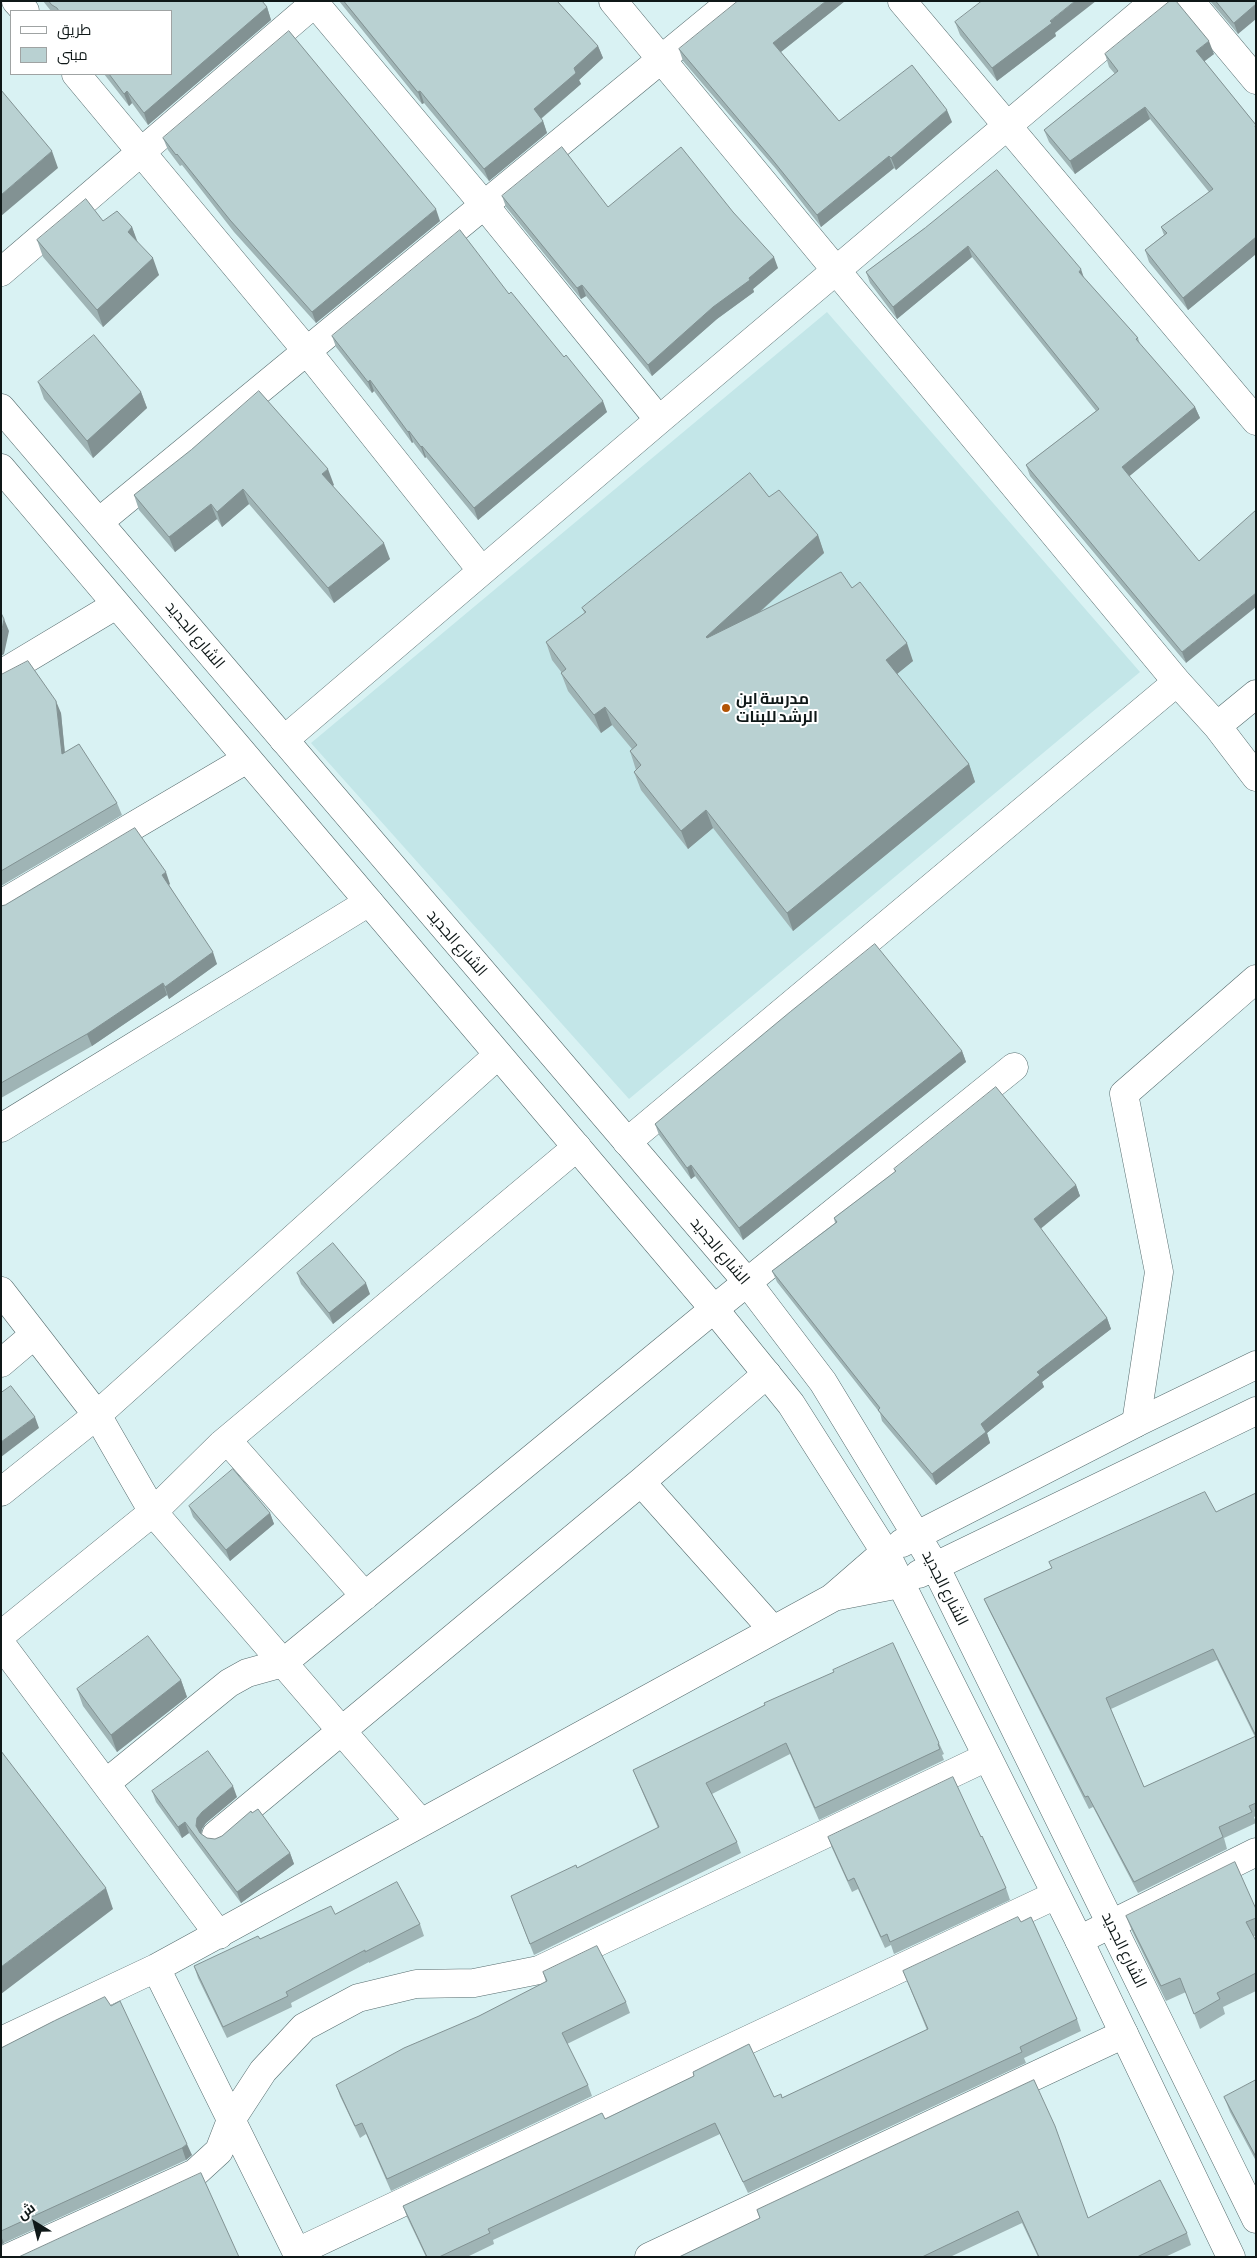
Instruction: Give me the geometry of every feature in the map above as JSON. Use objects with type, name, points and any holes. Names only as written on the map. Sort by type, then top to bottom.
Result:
[{"type":"street","points":[[612,1],[1177,682],[1217,726],[1256,777]]},
{"type":"street","points":[[98,522],[306,350],[485,206],[732,1]]},
{"type":"street","points":[[902,1],[1256,421]]},
{"type":"street","points":[[284,740],[1155,1]]},
{"type":"street","points":[[1190,1],[1256,80]]},
{"type":"street","points":[[1,272],[315,2],[485,206],[659,420]]},
{"type":"street","points":[[77,75],[306,350],[482,571]]},
{"type":"street","name":"الشارع الجديد","points":[[1,408],[747,1282],[823,1382],[935,1566],[1256,2218]]},
{"type":"street","points":[[1,468],[714,1309],[791,1404],[885,1552],[1079,1940],[1229,2256]]},
{"type":"street","points":[[1,674],[116,605]]},
{"type":"street","points":[[627,1142],[1177,682]]},
{"type":"street","points":[[1217,726],[1256,694]]},
{"type":"street","points":[[1,904],[247,759]]},
{"type":"street","points":[[1,1128],[369,902]]},
{"type":"street","points":[[1136,1423],[1159,1272],[1124,1094],[1256,979]]},
{"type":"street","points":[[1,1492],[97,1415],[498,1055]]},
{"type":"street","points":[[106,1783],[229,1683],[247,1673],[283,1663],[747,1282],[1014,1066]]},
{"type":"street","points":[[1,1635],[152,1512],[227,1440],[577,1147]]},
{"type":"street","points":[[1,1291],[97,1415],[152,1512],[422,1823]]},
{"type":"street","points":[[1,1363],[34,1335]]},
{"type":"street","points":[[1,2041],[156,1968],[832,1598],[885,1552],[1136,1423],[1256,1365]]},
{"type":"street","points":[[216,1835],[641,1482],[767,1374]]},
{"type":"street","points":[[832,1598],[900,1584],[1256,1411]]},
{"type":"street","points":[[227,1440],[365,1596]]},
{"type":"street","points":[[641,1482],[773,1630]]},
{"type":"street","points":[[1,1644],[219,1934]]},
{"type":"street","points":[[10,2257],[195,2173],[219,2151],[231,2120],[263,2071],[304,2027],[358,1998],[416,1984],[474,1983],[539,1970],[987,1757]]},
{"type":"street","points":[[1079,1940],[1256,1852]]},
{"type":"street","points":[[156,1968],[298,2255],[1056,1894]]},
{"type":"street","points":[[649,2257],[1124,2034]]},
{"type":"shaded area","name":"مدرسة ابن الرشد للبنات","points":[[827,312],[1140,672],[629,1099],[311,743]]},
{"type":"building","points":[[49,1],[262,1],[267,7],[144,113],[127,91],[124,94],[110,75],[172,75],[172,10],[58,10]]},
{"type":"building","points":[[344,1],[557,1],[598,46],[574,68],[576,73],[534,109],[543,121],[484,169]]},
{"type":"building","points":[[738,1],[826,1],[773,43],[839,121],[912,65],[947,110],[891,158],[889,156],[817,215],[679,49]]},
{"type":"building","points":[[982,1],[1075,1],[1050,21],[1052,23],[992,68],[955,22]]},
{"type":"building","points":[[1170,1],[1176,1],[1209,41],[1196,51],[1256,125],[1256,237],[1183,298],[1145,250],[1167,233],[1161,227],[1213,189],[1145,107],[1070,161],[1044,130],[1118,71],[1105,54]]},
{"type":"building","points":[[1216,1],[1256,1],[1256,4],[1234,23]]},
{"type":"building","points":[[289,31],[436,209],[312,312],[230,220],[163,138]]},
{"type":"building","points":[[1,90],[52,151],[1,195]]},
{"type":"building","points":[[562,147],[608,207],[681,147],[733,212],[774,257],[749,278],[750,280],[713,307],[648,365],[582,285],[577,288],[502,196]]},
{"type":"building","points":[[997,170],[1081,269],[1079,272],[1138,338],[1136,339],[1195,407],[1122,467],[1199,561],[1256,510],[1256,593],[1182,652],[1026,465],[1099,409],[968,246],[893,307],[866,272],[925,228]]},
{"type":"building","points":[[86,199],[103,221],[117,211],[132,227],[128,232],[153,258],[97,310],[37,240]]},
{"type":"building","points":[[460,230],[509,294],[511,292],[603,401],[474,508],[408,432],[370,380],[368,382],[332,336]]},
{"type":"building","points":[[94,335],[141,392],[87,441],[38,382]]},
{"type":"building","points":[[259,391],[328,469],[322,474],[384,543],[328,588],[243,489],[217,512],[211,504],[169,537],[134,495],[191,450]]},
{"type":"building","points":[[750,473],[769,497],[779,490],[818,535],[706,637],[841,572],[852,588],[860,582],[907,643],[886,660],[969,764],[787,913],[706,810],[681,831],[634,772],[641,765],[630,751],[637,745],[605,707],[594,715],[561,673],[566,669],[546,642],[586,612],[582,608]]},
{"type":"building","points":[[1,613],[4,619],[1,635]]},
{"type":"building","points":[[28,661],[56,701],[62,754],[79,744],[117,803],[1,871],[1,675]]},
{"type":"building","points":[[135,828],[166,872],[162,875],[213,952],[165,987],[163,983],[87,1034],[1,1083],[1,906]]},
{"type":"building","points":[[875,944],[962,1051],[739,1228],[691,1165],[687,1168],[655,1124]]},
{"type":"building","points":[[996,1087],[1076,1185],[1034,1219],[1107,1318],[1037,1372],[1040,1375],[981,1424],[986,1432],[932,1474],[878,1410],[880,1408],[772,1271],[837,1222],[834,1218],[896,1171],[894,1169]]},
{"type":"building","points":[[333,1243],[366,1283],[329,1313],[297,1273]]},
{"type":"building","points":[[11,1386],[35,1417],[1,1442],[1,1393]]},
{"type":"building","points":[[233,1469],[270,1513],[226,1550],[189,1506]]},
{"type":"building","points":[[1205,1492],[1216,1512],[1256,1493],[1256,1736],[1256,1803],[1249,1806],[1252,1812],[1219,1827],[1223,1837],[1134,1882],[1088,1796],[1085,1797],[984,1599],[1052,1568],[1049,1562]],"holes":[[[1213,1649],[1256,1736],[1144,1787],[1106,1698]]]},
{"type":"building","points":[[148,1636],[181,1680],[111,1735],[77,1689]]},
{"type":"building","points":[[893,1643],[939,1743],[940,1749],[815,1808],[786,1743],[706,1783],[737,1842],[530,1944],[511,1896],[576,1865],[577,1868],[659,1827],[633,1770],[765,1705],[764,1703]]},
{"type":"building","points":[[1,1751],[106,1888],[1,1967]]},
{"type":"building","points":[[208,1751],[233,1786],[197,1818],[196,1826],[200,1833],[207,1838],[215,1839],[222,1836],[251,1811],[252,1813],[258,1809],[290,1853],[237,1892],[185,1822],[178,1827],[152,1791]]},
{"type":"building","points":[[953,1777],[1006,1888],[890,1942],[887,1934],[881,1937],[854,1878],[848,1881],[828,1837]]},
{"type":"building","points":[[1235,1862],[1256,1909],[1256,1918],[1246,1922],[1256,1941],[1256,1973],[1217,1993],[1220,1999],[1194,2014],[1180,1978],[1161,1986],[1126,1916]]},
{"type":"building","points":[[397,1882],[420,1924],[365,1952],[365,1950],[286,1992],[288,1996],[223,2027],[194,1966],[258,1936],[260,1939],[331,1906],[335,1914]]},
{"type":"building","points":[[1018,1917],[1021,1922],[1031,1917],[1077,2019],[1020,2047],[1022,2052],[743,2182],[715,2123],[488,2229],[490,2233],[439,2257],[427,2257],[403,2206],[602,2113],[605,2119],[694,2076],[693,2072],[749,2044],[774,2097],[781,2094],[782,2098],[928,2029],[903,1971]]},
{"type":"building","points":[[597,1946],[626,2002],[562,2033],[588,2085],[387,2179],[362,2123],[355,2126],[336,2085],[404,2048],[479,2016],[547,1981],[543,1972]]},
{"type":"building","points":[[105,1997],[111,2006],[120,2001],[187,2144],[182,2148],[1,2231],[1,2048]]},
{"type":"building","points":[[1034,2080],[1055,2126],[1088,2218],[1160,2180],[1187,2233],[1137,2257],[1039,2257],[1018,2211],[922,2257],[679,2257],[760,2218],[757,2210]]},
{"type":"building","points":[[1256,2080],[1256,2157],[1224,2097]]},
{"type":"building","points":[[201,2173],[239,2257],[19,2257]]},
{"type":"place","name":"مدرسة ابن الرشد للبنات","points":[[726,708]]}]
